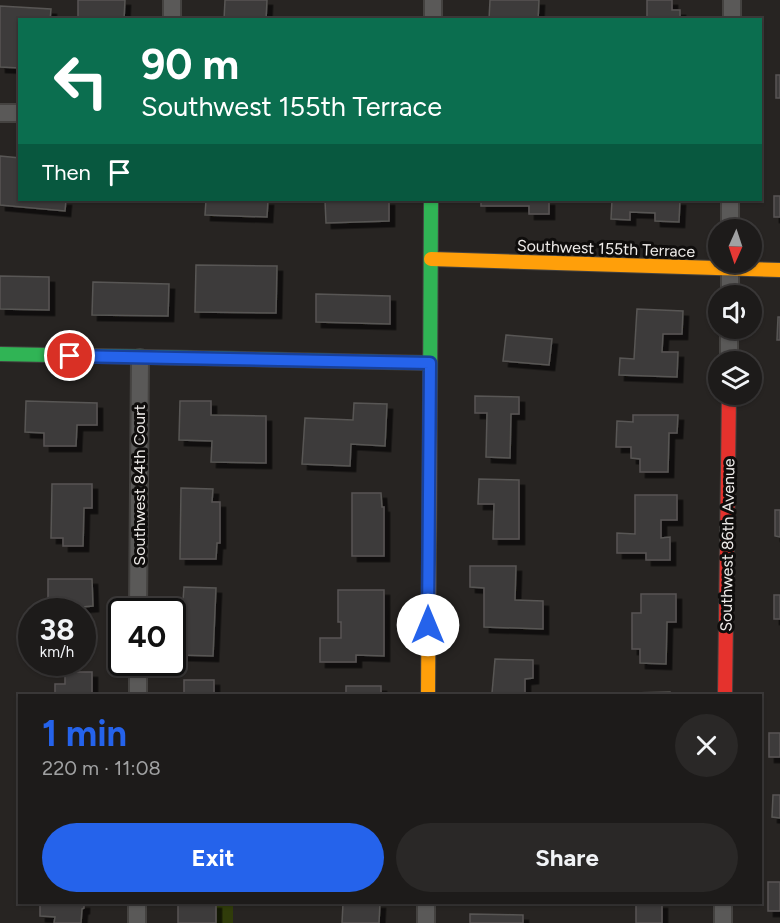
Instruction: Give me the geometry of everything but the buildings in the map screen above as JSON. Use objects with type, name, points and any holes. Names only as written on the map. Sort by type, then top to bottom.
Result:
[{"type":"street","points":[[172,0],[172,18]]},
{"type":"street","points":[[433,0],[433,18]]},
{"type":"street","points":[[732,0],[732,18]]},
{"type":"street","points":[[0,113],[18,113]]},
{"type":"street","points":[[428,694],[431,201]]},
{"type":"street","points":[[730,201],[730,219]]},
{"type":"street","name":"Southwest 155th Terrace","points":[[431,259],[708,265]]},
{"type":"street","name":"Southwest 155th Terrace","points":[[762,269],[780,270]]},
{"type":"street","points":[[0,354],[430,363]]},
{"type":"street","name":"Southwest 84th Court","points":[[138,598],[140,358]]},
{"type":"street","name":"Southwest 86th Avenue","points":[[725,694],[729,405]]},
{"type":"street","points":[[138,676],[138,694]]},
{"type":"street","points":[[137,904],[137,923]]},
{"type":"street","points":[[426,904],[426,923]]},
{"type":"street","points":[[723,904],[723,923]]},
{"type":"shaded area","points":[[216,904],[233,904],[233,923],[216,923]]},
{"type":"traffic: fast","points":[[430,399],[431,201]]},
{"type":"traffic: fast","points":[[0,354],[430,363]]},
{"type":"traffic: slow","points":[[431,259],[780,270]]},
{"type":"traffic: slow","points":[[428,694],[430,399]]},
{"type":"traffic: jam","points":[[725,694],[729,405]]},
{"type":"route","points":[[70,356],[430,363],[428,625]]}]
